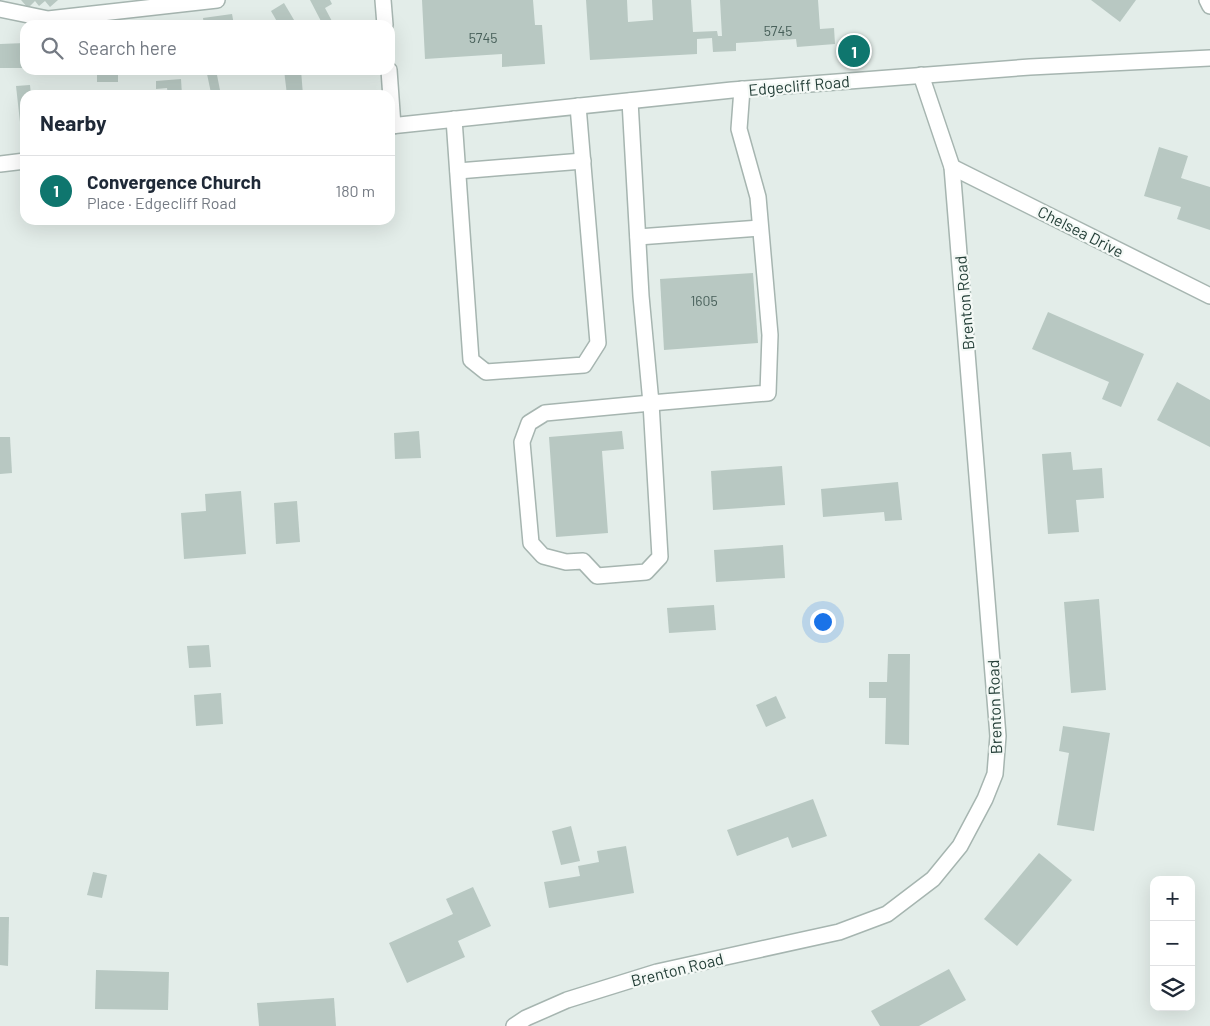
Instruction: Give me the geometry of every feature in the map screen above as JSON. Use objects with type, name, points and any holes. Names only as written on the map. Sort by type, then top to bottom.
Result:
[{"type":"street","points":[[0,9],[48,19],[218,0]]},
{"type":"street","points":[[383,0],[385,20]]},
{"type":"street","points":[[1207,0],[1210,6]]},
{"type":"street","name":"Edgecliff Road","points":[[395,126],[742,89],[921,75],[1210,58]]},
{"type":"street","points":[[389,75],[390,90]]},
{"type":"street","name":"Brenton Road","points":[[514,1026],[526,1018],[568,1000],[657,972],[838,932],[887,914],[933,879],[960,846],[985,799],[995,774],[998,736],[952,167],[921,75]]},
{"type":"street","points":[[630,101],[641,296],[651,403],[660,557],[646,572],[597,576],[583,561],[566,562],[543,556],[531,543],[522,442],[529,423],[545,413],[651,403],[768,394],[770,335],[758,197],[739,129],[742,89]]},
{"type":"street","points":[[454,119],[471,360],[486,372],[584,364],[598,344],[578,106]]},
{"type":"street","points":[[458,171],[583,161]]},
{"type":"street","points":[[0,164],[20,162]]},
{"type":"street","name":"Chelsea Drive","points":[[952,167],[1210,296]]},
{"type":"street","points":[[638,237],[760,228]]},
{"type":"building","points":[[21,0],[58,0],[50,7],[45,1],[39,6],[35,1],[28,8]]},
{"type":"building","points":[[310,0],[330,0],[332,4],[325,8],[331,20],[320,20]]},
{"type":"building","points":[[422,0],[533,0],[535,25],[542,25],[545,64],[502,67],[502,54],[425,59]]},
{"type":"building","points":[[586,0],[627,0],[628,22],[653,20],[652,0],[691,0],[693,32],[717,31],[718,36],[722,36],[720,0],[818,0],[820,29],[834,28],[835,44],[797,47],[796,39],[736,43],[736,51],[713,52],[712,38],[697,39],[697,54],[590,60]]},
{"type":"building","points":[[1091,0],[1136,0],[1120,22]]},
{"type":"building","points":[[284,3],[294,20],[276,20],[271,11]]},
{"type":"building","points":[[232,14],[233,20],[203,20],[203,18]]},
{"type":"building","points":[[860,34],[863,66],[848,68],[845,35]]},
{"type":"building","points":[[20,43],[20,68],[0,68],[0,44]]},
{"type":"building","points":[[97,75],[118,75],[118,82],[97,82]]},
{"type":"building","points":[[207,75],[217,75],[220,90],[210,90]]},
{"type":"building","points":[[285,75],[301,75],[303,90],[286,90]]},
{"type":"building","points":[[181,79],[182,90],[156,89],[156,81]]},
{"type":"building","points":[[30,85],[30,90],[20,90],[20,122],[16,86]]},
{"type":"building","points":[[1159,147],[1188,156],[1181,178],[1210,187],[1210,230],[1177,219],[1181,207],[1144,196]]},
{"type":"building","points":[[753,273],[758,343],[664,350],[660,279]]},
{"type":"building","points":[[1048,312],[1144,354],[1121,407],[1102,399],[1109,382],[1032,349]]},
{"type":"building","points":[[1177,382],[1210,400],[1210,447],[1157,420]]},
{"type":"building","points":[[419,431],[421,458],[395,459],[394,433]]},
{"type":"building","points":[[622,431],[624,449],[602,451],[608,533],[556,537],[549,437]]},
{"type":"building","points":[[0,437],[10,437],[12,473],[0,474]]},
{"type":"building","points":[[1071,452],[1073,470],[1102,468],[1104,498],[1076,500],[1079,532],[1048,534],[1042,454]]},
{"type":"building","points":[[782,466],[785,505],[713,510],[711,471]]},
{"type":"building","points":[[898,482],[902,520],[885,521],[884,512],[823,517],[821,489]]},
{"type":"building","points":[[241,491],[246,554],[184,559],[181,513],[206,511],[205,494]]},
{"type":"building","points":[[297,501],[300,542],[276,544],[274,503]]},
{"type":"building","points":[[783,545],[785,578],[716,582],[714,550]]},
{"type":"building","points":[[1099,599],[1106,690],[1071,693],[1064,602]]},
{"type":"building","points":[[714,605],[716,630],[669,633],[667,608]]},
{"type":"building","points":[[209,645],[211,667],[189,668],[187,646]]},
{"type":"building","points":[[888,654],[910,654],[909,745],[885,744],[886,698],[869,698],[869,682],[887,682]]},
{"type":"building","points":[[221,693],[223,724],[196,726],[194,695]]},
{"type":"building","points":[[776,696],[786,718],[766,727],[756,705]]},
{"type":"building","points":[[1063,726],[1110,733],[1094,831],[1057,825],[1069,753],[1059,751]]},
{"type":"building","points":[[813,799],[827,836],[792,848],[788,837],[737,856],[727,830]]},
{"type":"building","points":[[571,826],[580,861],[561,865],[552,831]]},
{"type":"building","points":[[626,846],[634,893],[549,908],[544,882],[580,876],[578,866],[599,862],[597,851]]},
{"type":"building","points":[[1039,853],[1072,880],[1017,946],[984,919]]},
{"type":"building","points":[[93,872],[107,875],[102,898],[87,895]]},
{"type":"building","points":[[473,887],[491,926],[458,941],[465,957],[407,983],[389,943],[453,914],[446,899]]},
{"type":"building","points":[[0,917],[9,917],[8,966],[0,965]]},
{"type":"building","points":[[949,969],[966,1000],[919,1026],[880,1026],[871,1011]]},
{"type":"building","points":[[96,970],[169,972],[168,1010],[95,1009]]},
{"type":"building","points":[[334,998],[336,1026],[259,1026],[257,1003]]},
{"type":"place","name":"Convergence Church","points":[[854,51]]}]
